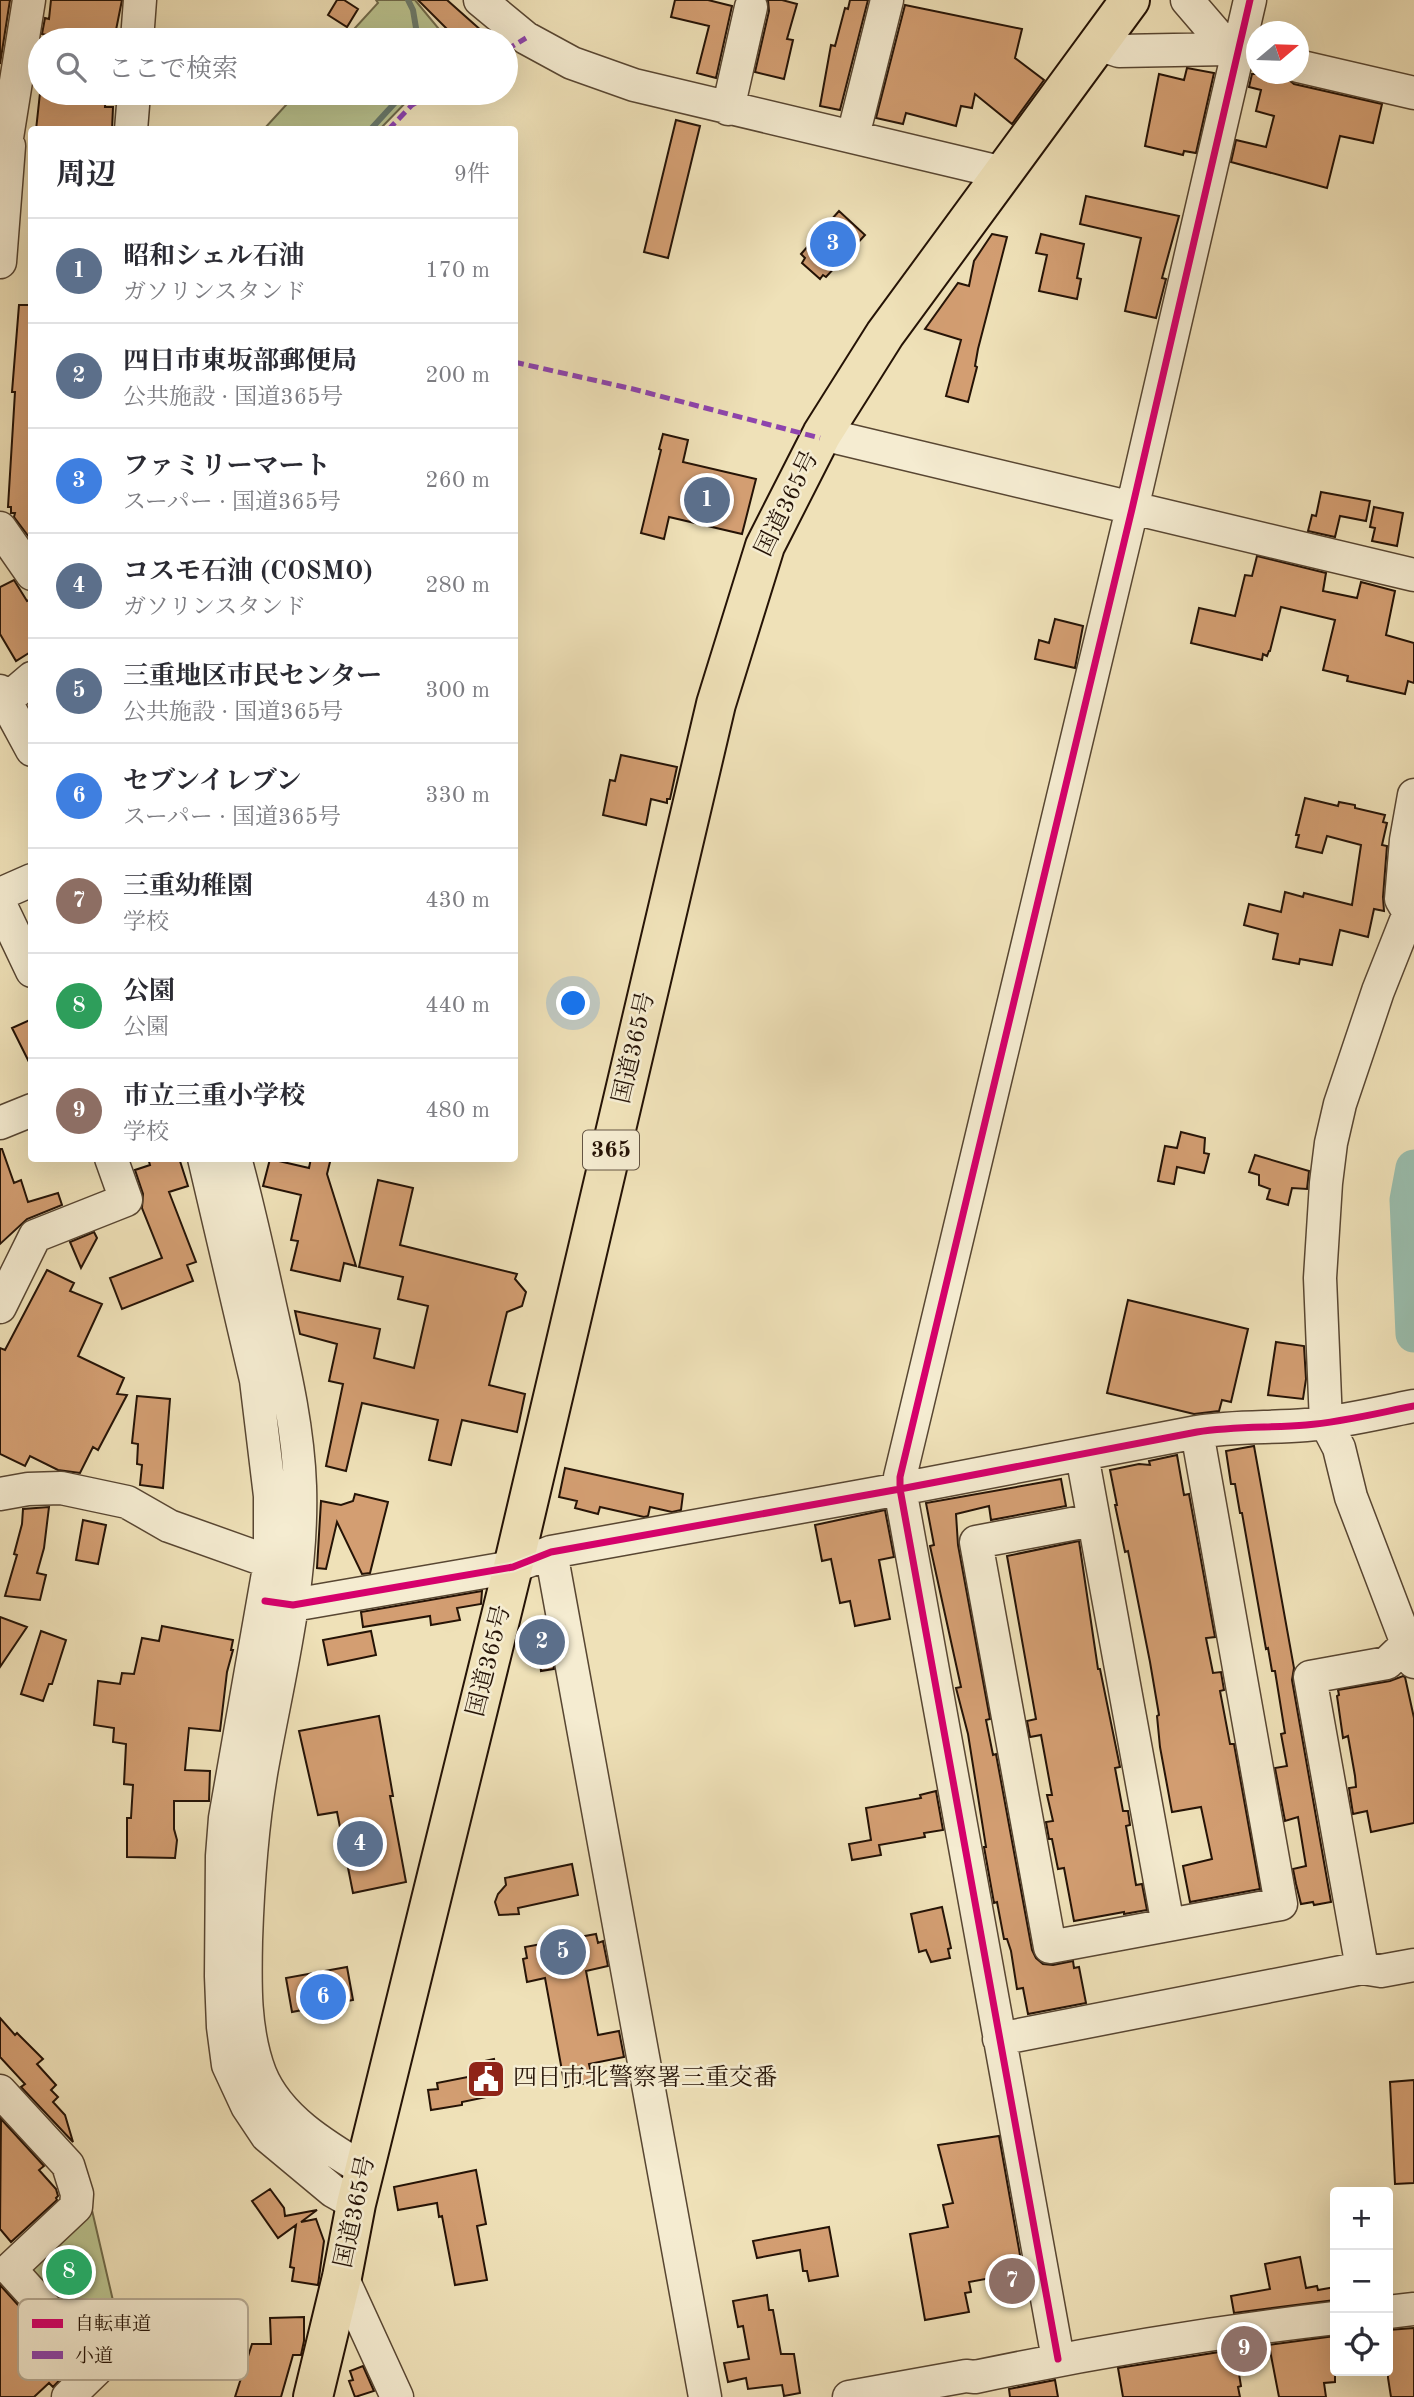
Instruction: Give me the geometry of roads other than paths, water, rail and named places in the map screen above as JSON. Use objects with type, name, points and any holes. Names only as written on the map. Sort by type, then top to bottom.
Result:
[{"type":"highway","name":"国道365号","points":[[313,2397],[360,2187],[513,1567],[716,704],[765,546],[822,434],[885,334],[1130,0]]},
{"type":"street","points":[[0,262],[29,0]]},
{"type":"street","points":[[138,28],[140,0]]},
{"type":"street","points":[[480,0],[514,28]]},
{"type":"street","points":[[857,120],[887,0]]},
{"type":"street","points":[[1187,0],[1241,52]]},
{"type":"street","points":[[1058,2360],[900,1489],[903,1463],[1241,52],[1250,0]]},
{"type":"street","points":[[728,109],[751,7]]},
{"type":"street","points":[[518,31],[572,63],[658,92],[1004,173]]},
{"type":"street","points":[[1098,44],[1119,51],[1241,52]]},
{"type":"street","points":[[1309,69],[1414,93]]},
{"type":"street","points":[[131,126],[133,105]]},
{"type":"street","points":[[822,434],[1414,575]]},
{"type":"street","points":[[0,528],[28,568]]},
{"type":"street","points":[[28,680],[2,696],[28,743]]},
{"type":"street","points":[[1362,1968],[1310,1677],[1387,1663],[1410,1653],[1351,1497],[1339,1448],[1333,1422],[1320,1278],[1331,1143],[1340,1104],[1411,909],[1401,899],[1406,840],[1414,795]]},
{"type":"street","points":[[0,894],[28,882]]},
{"type":"street","points":[[0,904],[28,963]]},
{"type":"street","points":[[0,1123],[28,1112]]},
{"type":"street","points":[[0,1307],[35,1236],[126,1200],[112,1162]]},
{"type":"street","points":[[205,1162],[256,1380],[270,1496],[284,1564]]},
{"type":"street","points":[[236,1162],[292,1409],[300,1486],[284,1564],[241,1820],[222,1856],[220,1964],[223,2026],[228,2065],[247,2106],[267,2136],[333,2191],[360,2187]]},
{"type":"street","points":[[279,1603],[513,1567],[551,1552],[1197,1432],[1221,1428],[1333,1422],[1414,1406]]},
{"type":"street","points":[[1093,1520],[976,1542],[1050,1947],[1281,1904],[1197,1432]]},
{"type":"street","points":[[1082,1455],[1168,1925]]},
{"type":"street","points":[[0,1494],[28,1489],[61,1488],[127,1503],[169,1526],[284,1564]]},
{"type":"street","points":[[551,1552],[705,2397]]},
{"type":"street","points":[[999,2039],[1362,1968],[1381,1971],[1414,1965]]},
{"type":"street","points":[[0,2091],[68,2165],[76,2194],[76,2207],[5,2264],[37,2299]]},
{"type":"street","points":[[342,2277],[397,2397]]},
{"type":"street","points":[[1393,2311],[1414,2309]]},
{"type":"street","points":[[849,2397],[965,2376],[977,2387],[1058,2360],[1231,2330],[1330,2319]]},
{"type":"street","points":[[68,2397],[86,2380]]},
{"type":"waterway","points":[[408,0],[416,28]]},
{"type":"waterway","points":[[374,126],[393,105]]},
{"type":"waterway","points":[[1414,1168],[1408,1200],[1414,1334]]},
{"type":"waterway","points":[[273,1399],[284,1482]]},
{"type":"place","name":"ファミリーマート","points":[[833,244]]},
{"type":"place","name":"昭和シェル石油","points":[[707,500]]},
{"type":"place","name":"四日市東坂部郵便局","points":[[542,1642]]},
{"type":"place","name":"コスモ石油 (COSMO)","points":[[360,1844]]},
{"type":"place","name":"三重地区市民センター","points":[[563,1952]]},
{"type":"place","name":"セブンイレブン","points":[[323,1997]]},
{"type":"place","name":"四日市北警察署三重交番","points":[[486,2079]]},
{"type":"place","name":"公園","points":[[69,2272]]},
{"type":"place","name":"三重幼稚園","points":[[1012,2281]]},
{"type":"place","name":"市立三重小学校","points":[[1244,2349]]}]
